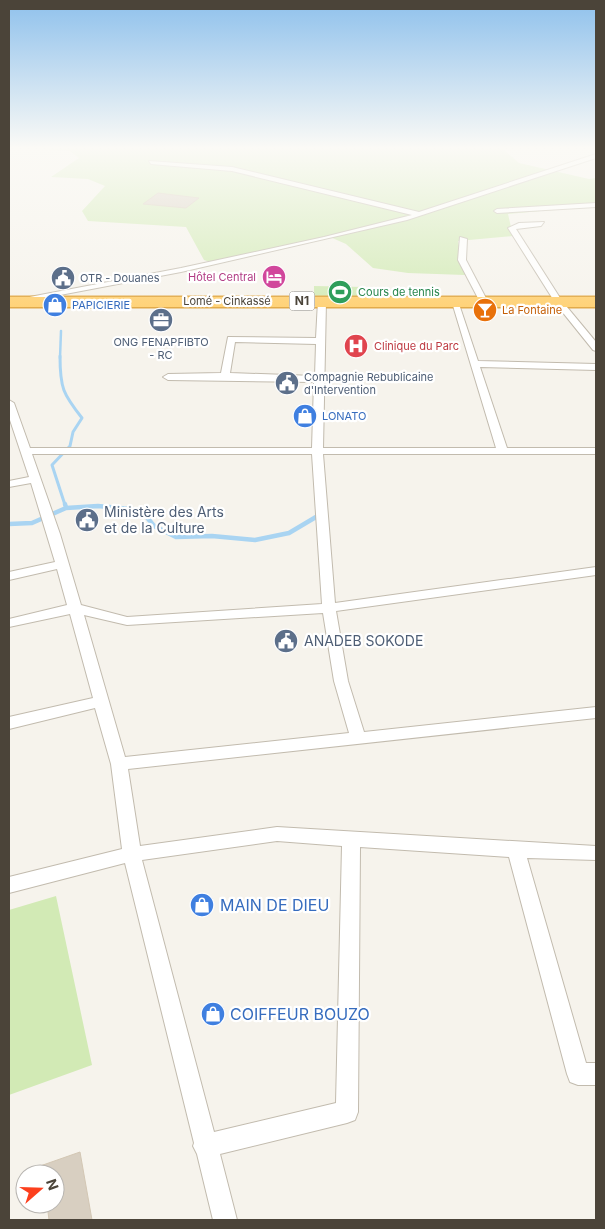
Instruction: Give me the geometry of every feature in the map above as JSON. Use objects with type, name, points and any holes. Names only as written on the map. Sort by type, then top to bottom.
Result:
[{"type":"highway","name":"Lomé - Cinkassé","points":[[9,302],[596,302]]},
{"type":"street","points":[[387,206],[419,214]]},
{"type":"street","points":[[9,302],[181,270],[324,239],[443,206]]},
{"type":"street","points":[[494,206],[559,302],[596,348]]},
{"type":"street","points":[[496,211],[573,206]]},
{"type":"street","points":[[507,225],[541,224]]},
{"type":"street","points":[[462,239],[462,260],[484,302]]},
{"type":"street","points":[[322,301],[317,450],[329,608],[341,681],[358,738]]},
{"type":"street","points":[[454,302],[502,450]]},
{"type":"street","points":[[225,376],[231,339],[321,341]]},
{"type":"street","points":[[474,364],[596,367]]},
{"type":"street","points":[[168,377],[225,376],[320,379]]},
{"type":"street","points":[[9,403],[48,516],[119,764],[132,854],[204,1146],[225,1220]]},
{"type":"street","points":[[26,452],[596,451]]},
{"type":"street","points":[[9,484],[35,480]]},
{"type":"street","points":[[9,576],[62,564]]},
{"type":"street","points":[[9,623],[75,608],[127,621],[329,608],[596,571]]},
{"type":"street","points":[[9,723],[101,701]]},
{"type":"street","points":[[119,764],[596,713]]},
{"type":"street","points":[[9,885],[132,854],[277,834],[516,850],[596,853]]},
{"type":"street","points":[[204,1146],[346,1112],[351,838]]},
{"type":"street","points":[[516,850],[578,1074],[596,1074]]},
{"type":"green space","points":[[86,206],[592,206],[508,214],[513,236],[458,241],[465,275],[408,273],[373,268],[346,244],[330,237],[210,262],[204,260],[186,227],[88,221],[82,211]]},
{"type":"green space","name":"Cours de tennis","points":[[314,286],[365,287],[367,296],[314,296]]},
{"type":"green space","points":[[56,896],[92,1065],[9,1095],[9,910]]},
{"type":"building","points":[[168,206],[188,206],[186,208]]},
{"type":"building","points":[[80,1152],[92,1220],[49,1220],[48,1214],[65,1214],[65,1164],[46,1164]]},
{"type":"waterway","points":[[60,357],[61,331]]},
{"type":"waterway","points":[[60,357],[64,390],[82,418],[73,432],[70,446],[52,465],[65,505]]},
{"type":"waterway","points":[[65,504],[66,508]]},
{"type":"waterway","points":[[66,508],[98,506],[141,510],[154,526],[176,537],[212,536],[255,540],[289,533],[321,514]]},
{"type":"waterway","points":[[9,524],[32,523],[66,508]]},
{"type":"place","name":"Hôtel Central","points":[[274,277]]},
{"type":"place","name":"OTR - Douanes","points":[[63,278]]},
{"type":"place","name":"Cours de tennis","points":[[340,292]]},
{"type":"place","name":"PAPICIERIE","points":[[55,305]]},
{"type":"place","name":"La Fontaine","points":[[485,310]]},
{"type":"place","name":"ONG FENAPFIBTO - RC","points":[[161,320]]},
{"type":"place","name":"Clinique du Parc","points":[[356,346]]},
{"type":"place","name":"Compagnie Rebublicaine d'Intervention","points":[[287,383]]},
{"type":"place","name":"LONATO","points":[[305,416]]},
{"type":"place","name":"Ministère des Arts et de la Culture","points":[[87,520]]},
{"type":"place","name":"ANADEB SOKODE","points":[[286,641]]},
{"type":"place","name":"MAIN DE DIEU","points":[[202,905]]},
{"type":"place","name":"COIFFEUR BOUZO","points":[[213,1014]]}]
